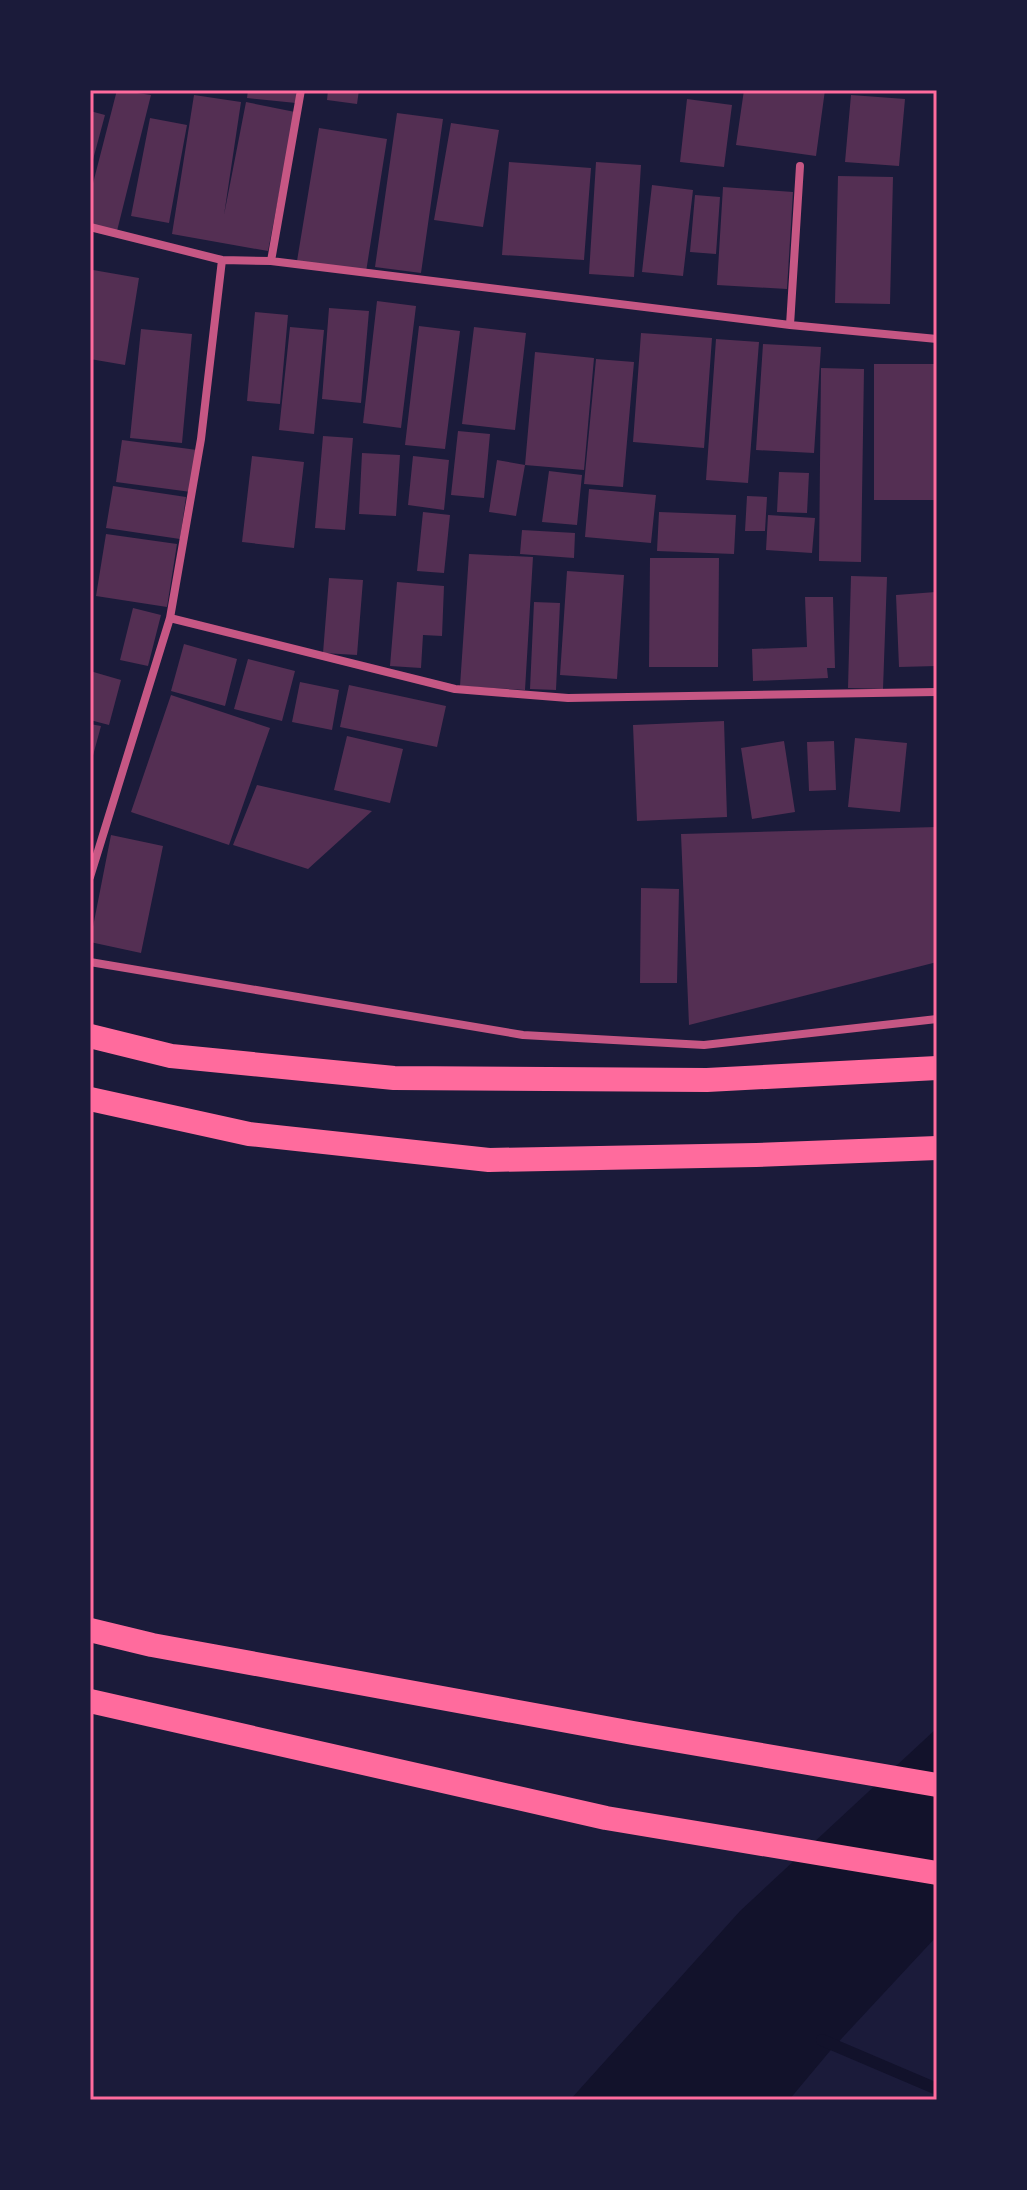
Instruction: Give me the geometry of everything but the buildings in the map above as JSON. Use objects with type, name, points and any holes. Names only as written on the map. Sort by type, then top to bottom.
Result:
[{"type":"highway","points":[[90,1036],[171,1056],[394,1078],[707,1080],[937,1068]]},
{"type":"highway","points":[[90,1099],[249,1134],[489,1160],[937,1148]]},
{"type":"highway","points":[[90,1630],[152,1645],[937,1785]]},
{"type":"highway","points":[[90,1701],[606,1818],[937,1873]]},
{"type":"street","points":[[271,261],[301,90]]},
{"type":"street","points":[[790,325],[800,166]]},
{"type":"street","points":[[90,227],[222,260],[271,261],[790,325],[937,339]]},
{"type":"street","points":[[90,877],[170,618],[201,439],[222,260]]},
{"type":"street","points":[[170,618],[455,689],[568,698],[937,692]]},
{"type":"street","points":[[90,962],[523,1035],[704,1045],[937,1019]]},
{"type":"shaded area","points":[[937,1728],[937,1936],[789,2100],[570,2100],[740,1911]]},
{"type":"waterway","points":[[822,2040],[937,2089]]}]
